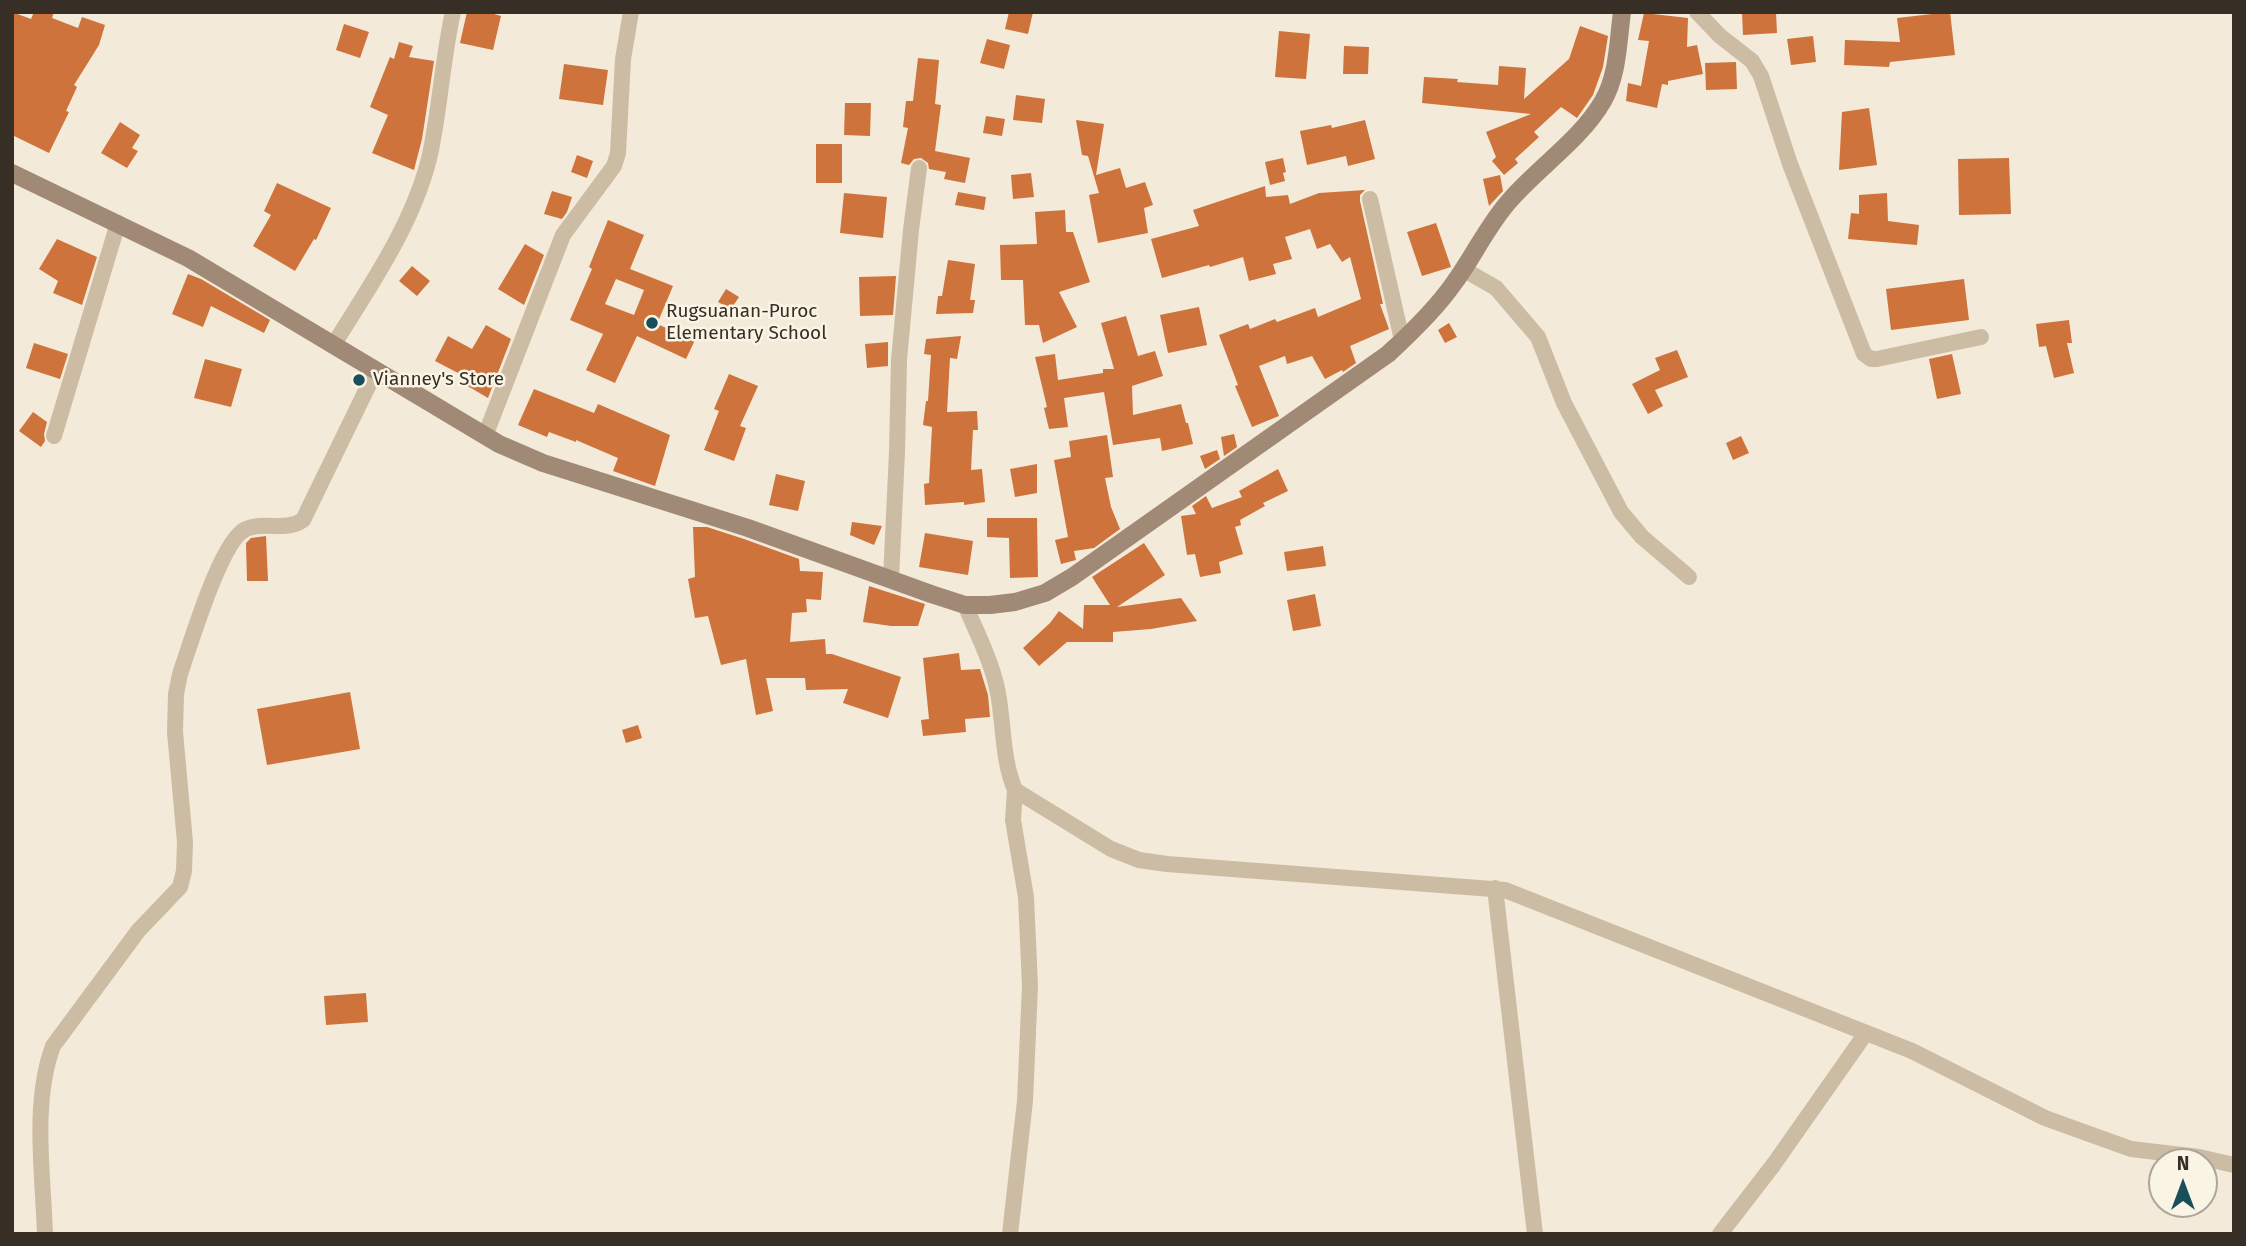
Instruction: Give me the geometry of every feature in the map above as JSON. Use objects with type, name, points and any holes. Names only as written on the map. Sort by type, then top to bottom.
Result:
[{"type":"street","points":[[334,344],[410,214],[424,175],[438,110],[453,12]]},
{"type":"street","points":[[485,436],[563,235],[614,166],[618,153],[623,58],[631,12]]},
{"type":"street","points":[[12,173],[188,258],[485,436],[543,463],[748,528],[965,605],[1016,602],[1045,593],[1072,578],[1402,341],[1453,285],[1511,199],[1583,127],[1604,100],[1614,77],[1622,12]]},
{"type":"street","points":[[1697,12],[1720,36],[1752,61],[1761,76],[1790,164],[1864,354],[1871,359],[1877,359],[1981,337]]},
{"type":"street","points":[[891,579],[900,347],[919,168]]},
{"type":"street","points":[[1370,199],[1402,341]]},
{"type":"street","points":[[54,436],[118,223]]},
{"type":"street","points":[[1463,270],[1496,288],[1538,337],[1564,403],[1621,512],[1642,537],[1689,577]]},
{"type":"street","points":[[45,1234],[41,1111],[47,1063],[53,1046],[138,931],[180,887],[186,842],[175,732],[176,694],[180,674],[223,557],[236,535],[243,530],[252,527],[292,526],[303,520],[376,370]]},
{"type":"street","points":[[965,605],[998,691],[1005,755],[1015,790],[1013,820],[1026,897],[1030,986],[1025,1101],[1010,1234]]},
{"type":"street","points":[[1015,790],[1111,849],[1139,860],[1505,890],[1912,1051],[2045,1118],[2087,1134],[2131,1149],[2199,1157],[2234,1165]]},
{"type":"street","points":[[1495,888],[1535,1234]]},
{"type":"street","points":[[1720,1234],[1774,1164],[1866,1033]]},
{"type":"building","points":[[12,12],[31,19],[34,12],[54,12],[52,18],[78,28],[82,17],[105,25],[99,45],[74,85],[77,87],[66,111],[69,112],[49,153],[12,135]]},
{"type":"building","points":[[467,12],[487,12],[501,16],[493,50],[460,43]]},
{"type":"building","points":[[1009,12],[1033,12],[1028,34],[1005,29]]},
{"type":"building","points":[[1742,12],[1776,12],[1777,33],[1743,35]]},
{"type":"building","points":[[1950,12],[1955,55],[1890,62],[1889,67],[1844,65],[1845,40],[1900,42],[1897,18]]},
{"type":"building","points":[[1644,13],[1688,18],[1687,47],[1697,45],[1703,74],[1668,81],[1668,85],[1662,84],[1657,108],[1626,101],[1628,83],[1641,86],[1649,41],[1638,40]]},
{"type":"building","points":[[344,24],[369,32],[360,58],[336,50]]},
{"type":"building","points":[[1580,26],[1608,36],[1603,67],[1593,95],[1577,118],[1561,107],[1534,132],[1539,137],[1515,159],[1518,163],[1504,175],[1492,161],[1496,157],[1486,132],[1531,114],[1422,103],[1424,77],[1498,85],[1499,66],[1526,68],[1524,99],[1569,59]]},
{"type":"building","points":[[1279,31],[1310,34],[1306,79],[1275,77]]},
{"type":"building","points":[[1813,36],[1816,62],[1791,65],[1787,39]]},
{"type":"building","points":[[987,39],[1010,45],[1004,69],[980,63]]},
{"type":"building","points":[[399,42],[413,46],[409,57],[434,61],[422,139],[414,170],[372,153],[388,115],[370,107],[390,57],[394,59]]},
{"type":"building","points":[[1344,46],[1369,47],[1368,74],[1343,74]]},
{"type":"building","points":[[918,58],[939,60],[935,104],[941,105],[935,151],[970,158],[965,183],[944,179],[946,172],[929,169],[928,163],[921,158],[914,159],[909,165],[901,163],[908,128],[903,127],[906,101],[913,101]]},
{"type":"building","points":[[1736,62],[1737,89],[1706,90],[1705,63]]},
{"type":"building","points":[[564,64],[608,70],[603,105],[559,99]]},
{"type":"building","points":[[1016,95],[1045,99],[1042,123],[1013,120]]},
{"type":"building","points":[[845,103],[871,103],[870,136],[844,135]]},
{"type":"building","points":[[1869,108],[1877,165],[1839,170],[1842,112]]},
{"type":"building","points":[[986,116],[1005,119],[1002,136],[983,133]]},
{"type":"building","points":[[1076,120],[1104,124],[1096,175],[1120,168],[1126,188],[1145,182],[1153,205],[1144,208],[1148,233],[1098,243],[1089,195],[1099,193],[1088,156],[1082,155]]},
{"type":"building","points":[[1365,120],[1375,159],[1348,166],[1346,156],[1307,165],[1300,131],[1331,125],[1332,128]]},
{"type":"building","points":[[120,122],[140,135],[132,148],[138,151],[127,168],[101,153]]},
{"type":"building","points":[[816,144],[842,144],[842,183],[816,183]]},
{"type":"building","points":[[577,155],[593,161],[587,178],[571,172]]},
{"type":"building","points":[[1283,158],[1285,181],[1270,185],[1265,162]]},
{"type":"building","points":[[2009,158],[2011,214],[1959,215],[1958,159]]},
{"type":"building","points":[[1031,173],[1034,197],[1013,199],[1011,175]]},
{"type":"building","points":[[1500,175],[1503,191],[1489,206],[1483,179]]},
{"type":"building","points":[[277,183],[331,208],[316,240],[314,239],[295,271],[253,246],[271,215],[264,211]]},
{"type":"building","points":[[1265,186],[1266,197],[1288,195],[1290,204],[1319,193],[1365,190],[1360,195],[1360,201],[1383,304],[1380,304],[1389,329],[1350,346],[1356,363],[1325,379],[1312,356],[1287,364],[1285,356],[1259,366],[1279,416],[1252,427],[1235,386],[1238,385],[1219,335],[1248,324],[1250,329],[1275,319],[1277,322],[1315,308],[1318,317],[1361,299],[1350,257],[1342,262],[1330,244],[1317,249],[1310,229],[1285,237],[1292,259],[1273,264],[1276,274],[1249,281],[1243,257],[1162,278],[1151,239],[1199,226],[1193,210]]},
{"type":"building","points":[[552,191],[572,197],[562,219],[544,214]]},
{"type":"building","points":[[958,192],[986,197],[984,210],[955,205]]},
{"type":"building","points":[[844,193],[887,197],[883,238],[840,233]]},
{"type":"building","points":[[1887,193],[1888,221],[1919,225],[1917,245],[1848,239],[1851,213],[1859,214],[1859,195]]},
{"type":"building","points":[[1065,210],[1066,232],[1073,232],[1090,282],[1059,292],[1077,327],[1043,343],[1039,325],[1025,325],[1023,280],[1001,280],[1000,245],[1037,244],[1035,212]]},
{"type":"building","points":[[608,220],[644,235],[630,269],[673,286],[657,324],[695,340],[686,359],[637,336],[615,383],[586,370],[603,334],[570,320],[592,269],[589,267]],"holes":[[[616,279],[644,290],[634,315],[605,304]]]},
{"type":"building","points":[[1436,223],[1451,267],[1422,276],[1407,232]]},
{"type":"building","points":[[57,239],[97,257],[82,305],[53,293],[58,281],[39,269]]},
{"type":"building","points":[[525,244],[544,255],[524,305],[498,289]]},
{"type":"building","points":[[948,260],[975,264],[970,300],[975,300],[973,313],[936,314]]},
{"type":"building","points":[[412,266],[430,281],[417,296],[399,281]]},
{"type":"building","points":[[188,274],[270,320],[264,333],[211,306],[203,327],[172,314]]},
{"type":"building","points":[[896,276],[893,315],[860,316],[859,277]]},
{"type":"building","points":[[1964,279],[1969,320],[1891,330],[1886,289]]},
{"type":"building","points":[[726,289],[739,297],[731,309],[718,302]]},
{"type":"building","points":[[1199,307],[1207,345],[1168,353],[1160,315]]},
{"type":"building","points":[[1126,316],[1138,356],[1155,351],[1163,376],[1132,386],[1133,415],[1181,404],[1193,444],[1162,451],[1160,438],[1113,445],[1104,392],[1064,398],[1068,427],[1049,429],[1044,408],[1047,407],[1035,357],[1055,354],[1058,380],[1103,373],[1103,369],[1114,369],[1101,323]]},
{"type":"building","points":[[2069,320],[2072,343],[2067,343],[2074,373],[2054,378],[2046,346],[2039,347],[2036,324]]},
{"type":"building","points":[[1449,323],[1457,337],[1445,343],[1438,330]]},
{"type":"building","points":[[486,325],[511,339],[488,398],[459,381],[462,375],[435,361],[448,336],[472,349]]},
{"type":"building","points":[[961,336],[957,359],[950,358],[947,412],[977,411],[978,430],[973,430],[971,470],[982,469],[985,502],[925,505],[924,484],[929,483],[932,427],[923,425],[928,401],[931,355],[924,354],[926,339]]},
{"type":"building","points":[[888,342],[888,366],[867,368],[865,344]]},
{"type":"building","points":[[34,343],[68,354],[60,379],[26,368]]},
{"type":"building","points":[[1677,350],[1688,377],[1655,390],[1663,406],[1648,414],[1632,384],[1660,370],[1655,358]]},
{"type":"building","points":[[1952,354],[1961,394],[1937,399],[1929,359]]},
{"type":"building","points":[[205,359],[242,369],[231,407],[194,398]]},
{"type":"building","points":[[729,374],[758,386],[740,426],[746,428],[734,461],[704,450],[719,411],[714,409]]},
{"type":"building","points":[[534,389],[594,413],[598,404],[670,435],[655,486],[613,471],[618,458],[576,440],[549,432],[547,437],[518,425]]},
{"type":"building","points":[[33,412],[47,422],[45,441],[41,447],[19,431]]},
{"type":"building","points":[[1234,434],[1237,447],[1224,456],[1221,437]]},
{"type":"building","points":[[1107,435],[1113,477],[1105,478],[1111,507],[1120,529],[1094,548],[1074,551],[1076,560],[1061,564],[1055,540],[1068,537],[1054,460],[1071,457],[1069,441]]},
{"type":"building","points":[[1741,436],[1749,453],[1733,460],[1726,443]]},
{"type":"building","points":[[1217,450],[1220,459],[1205,469],[1200,456]]},
{"type":"building","points":[[1037,464],[1037,493],[1015,497],[1010,469]]},
{"type":"building","points":[[1278,469],[1288,491],[1263,503],[1265,506],[1240,520],[1241,525],[1235,527],[1243,554],[1219,562],[1221,573],[1200,577],[1195,554],[1187,555],[1181,516],[1196,514],[1192,506],[1206,496],[1212,508],[1242,497],[1239,491]]},
{"type":"building","points":[[776,474],[805,481],[798,511],[769,505]]},
{"type":"building","points":[[987,518],[1037,518],[1038,577],[1010,578],[1009,538],[987,537]]},
{"type":"building","points":[[852,522],[882,526],[874,545],[850,535]]},
{"type":"building","points":[[693,527],[707,527],[799,559],[800,571],[823,572],[821,600],[806,599],[807,612],[792,613],[790,642],[825,639],[826,654],[901,677],[888,718],[843,703],[848,689],[806,690],[805,678],[766,678],[773,711],[756,715],[746,659],[721,665],[708,616],[695,618],[688,579],[695,577]]},
{"type":"building","points":[[925,533],[973,541],[968,575],[919,567]]},
{"type":"building","points":[[266,536],[268,581],[247,581],[246,543],[251,538]]},
{"type":"building","points":[[1144,543],[1165,575],[1117,607],[1181,598],[1197,621],[1113,632],[1113,642],[1067,642],[1039,666],[1023,648],[1059,611],[1083,629],[1084,605],[1110,605],[1092,577]]},
{"type":"building","points":[[1323,546],[1326,566],[1287,571],[1284,552]]},
{"type":"building","points":[[869,586],[925,604],[918,626],[863,622]]},
{"type":"building","points":[[1315,594],[1321,626],[1293,631],[1287,600]]},
{"type":"building","points":[[959,653],[961,670],[980,669],[988,695],[990,717],[965,719],[966,732],[923,736],[921,720],[929,719],[923,658]]},
{"type":"building","points":[[350,692],[360,749],[267,765],[257,709]]},
{"type":"building","points":[[638,725],[642,738],[626,743],[622,730]]},
{"type":"building","points":[[366,993],[368,1022],[326,1025],[324,996]]},
{"type":"place","name":"Rugsuanan-Puroc Elementary School","points":[[652,323]]},
{"type":"place","name":"Vianney's Store","points":[[359,380]]}]
